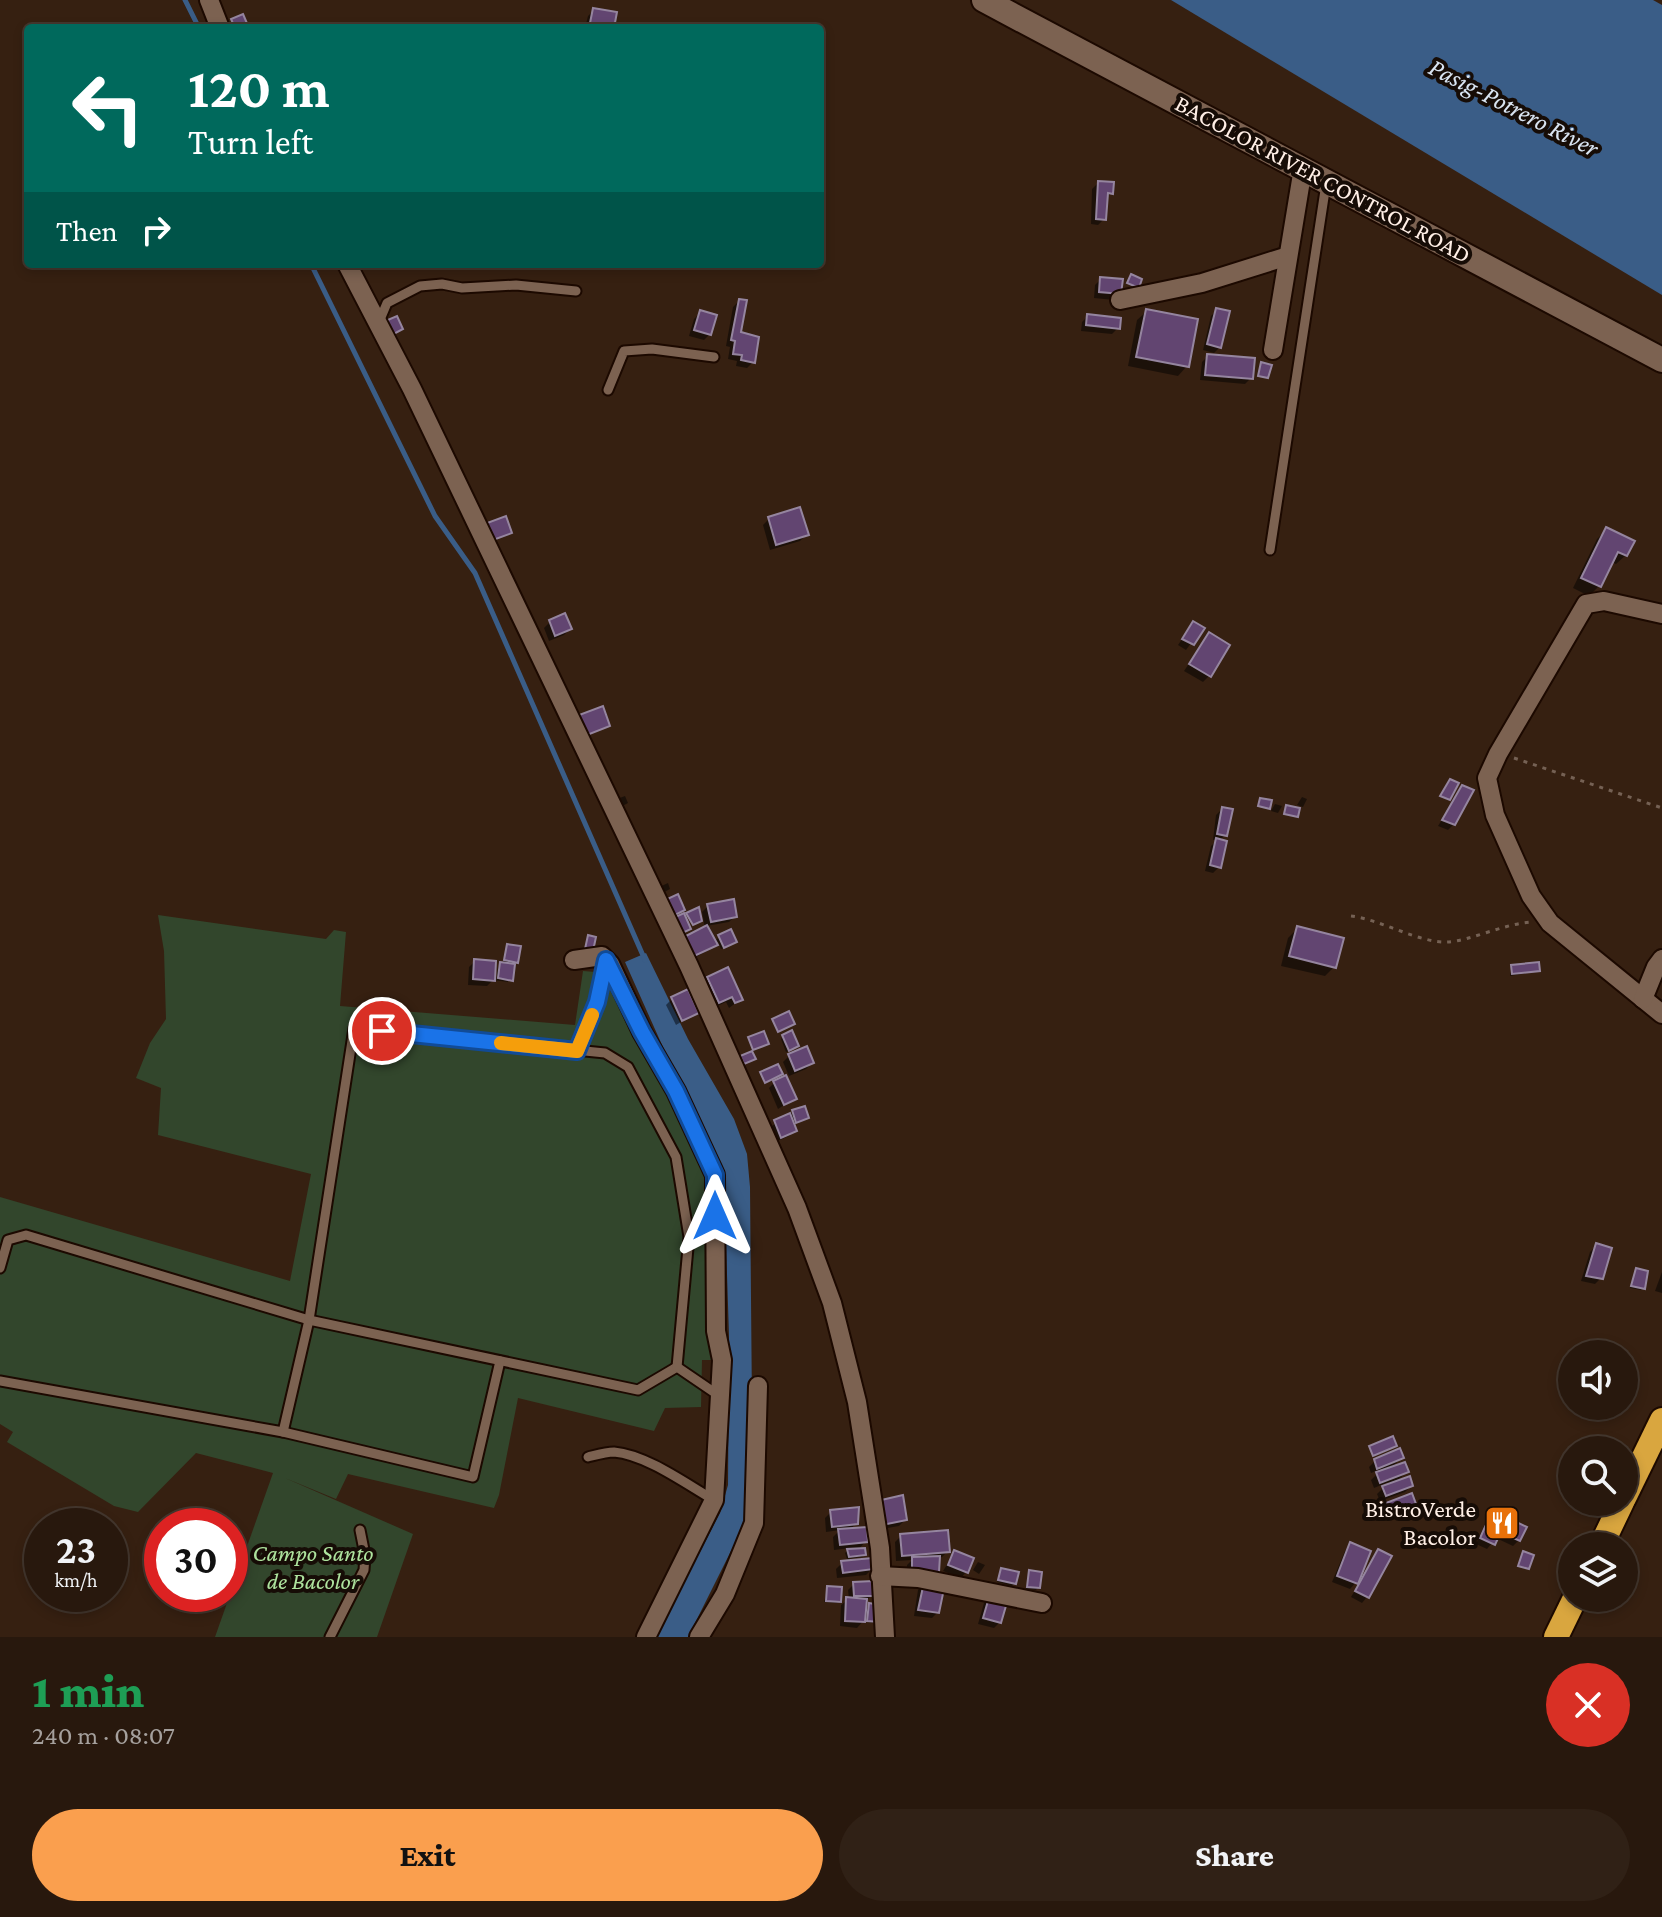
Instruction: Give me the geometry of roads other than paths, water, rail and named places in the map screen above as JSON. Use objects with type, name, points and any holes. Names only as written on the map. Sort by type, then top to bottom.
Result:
[{"type":"highway","points":[[1638,1469],[1662,1420]]},
{"type":"highway","points":[[1556,1637],[1568,1612]]},
{"type":"street","points":[[209,0],[218,24]]},
{"type":"street","name":"BACOLOR RIVER CONTROL ROAD","points":[[984,0],[1662,360]]},
{"type":"street","points":[[1273,350],[1303,168]]},
{"type":"street","points":[[1120,300],[1202,283],[1288,256]]},
{"type":"street","points":[[349,268],[379,322],[689,966],[797,1208],[832,1303],[857,1402],[880,1548],[885,1637]]},
{"type":"street","points":[[1662,614],[1604,601],[1586,604],[1487,778],[1495,815],[1531,896],[1550,923],[1662,1014]]},
{"type":"street","points":[[574,960],[602,956],[606,960],[676,1091],[715,1175],[715,1308],[722,1360],[714,1500],[646,1637]]},
{"type":"street","points":[[1643,999],[1662,959]]},
{"type":"street","points":[[699,1637],[725,1594],[754,1523],[758,1386]]},
{"type":"street","points":[[880,1576],[918,1578],[1042,1603]]},
{"type":"lane","points":[[1270,550],[1326,180]]},
{"type":"lane","points":[[379,322],[387,303],[420,286],[442,284],[462,288],[516,285],[576,291]]},
{"type":"lane","points":[[608,390],[624,351],[652,349],[714,357]]},
{"type":"lane","points":[[577,1051],[597,1002],[606,960]]},
{"type":"lane","points":[[283,1432],[309,1320],[354,1028],[605,1053],[628,1067],[676,1157],[689,1237],[677,1367]]},
{"type":"lane","points":[[0,1268],[8,1240],[26,1235],[309,1320],[638,1390],[677,1367]]},
{"type":"lane","points":[[0,1381],[283,1432],[473,1477],[500,1361]]},
{"type":"lane","points":[[677,1367],[721,1398]]},
{"type":"lane","points":[[588,1457],[613,1452],[632,1458],[668,1473],[714,1500]]},
{"type":"lane","points":[[330,1637],[364,1570],[365,1555],[360,1530]]},
{"type":"water","name":"Pasig-Potrero River","points":[[1171,0],[1653,0],[1662,5],[1662,295]]},
{"type":"water","points":[[646,953],[688,1039],[734,1119],[747,1154],[750,1187],[752,1408],[749,1515],[688,1637],[656,1637],[720,1513],[728,1485],[729,1335],[724,1184],[625,962]]},
{"type":"waterway","points":[[185,0],[197,24]]},
{"type":"waterway","points":[[313,268],[435,516],[475,573],[645,960]]},
{"type":"place","name":"BistroVerde Bacolor","points":[[1502,1523]]},
{"type":"park label","name":"Campo Santo de Bacolor","points":[[313,1567]]}]
